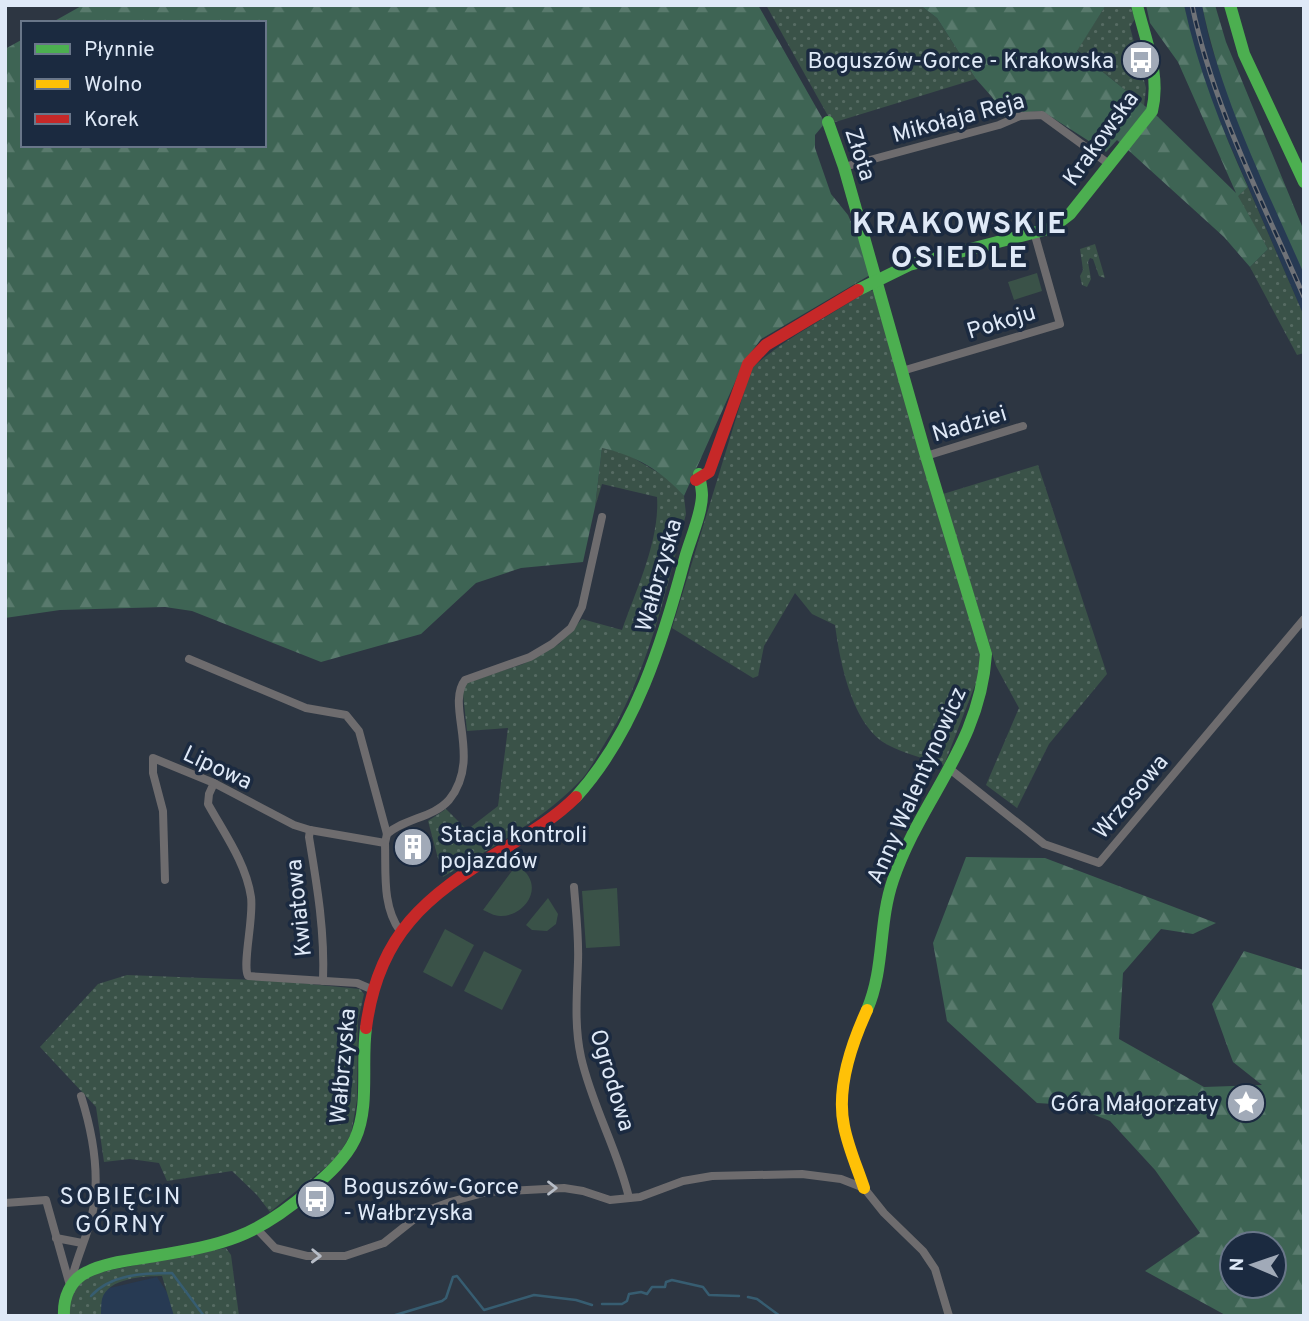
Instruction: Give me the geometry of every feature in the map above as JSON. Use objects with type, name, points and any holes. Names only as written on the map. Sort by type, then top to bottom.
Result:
[{"type":"main road","name":"Krakowska","points":[[698,477],[709,468],[714,457],[748,364],[766,345],[877,279],[909,265],[1052,228],[1070,214],[1152,111],[1156,102],[1156,86],[1138,5]]},
{"type":"main road","points":[[1230,5],[1244,54],[1304,182]]},
{"type":"main road","name":"Złota","points":[[828,122],[877,279]]},
{"type":"main road","name":"Anny Walentynowicz","points":[[864,1188],[842,1119],[842,1099],[853,1043],[878,978],[881,930],[890,886],[906,850],[951,769],[987,674],[986,654],[926,456],[877,279]]},
{"type":"main road","name":"Wałbrzyska","points":[[70,1285],[77,1277],[103,1266],[226,1241],[257,1229],[306,1193],[339,1165],[352,1149],[359,1132],[362,1111],[363,1041],[371,989],[384,956],[413,914],[439,890],[566,807],[589,782],[610,751],[647,681],[700,503],[698,477]]},
{"type":"main road","points":[[64,1316],[63,1306],[70,1285]]},
{"type":"street","name":"Mikołaja Reja","points":[[844,167],[999,125],[1020,116],[1042,115],[1111,162]]},
{"type":"street","name":"Pokoju","points":[[902,371],[1060,324],[1034,232]]},
{"type":"street","name":"Nadziei","points":[[926,456],[1023,426]]},
{"type":"street","points":[[386,839],[394,828],[439,808],[448,801],[456,788],[464,761],[465,745],[458,694],[465,680],[530,657],[571,628],[582,607],[602,517]]},
{"type":"street","name":"Wrzosowa","points":[[951,769],[1044,845],[1099,863],[1304,619]]},
{"type":"street","points":[[189,659],[306,708],[346,715],[359,731],[386,839],[388,906],[392,920],[400,932]]},
{"type":"street","name":"Lipowa","points":[[165,880],[163,811],[153,773],[153,758],[214,783],[275,817],[310,830],[386,839]]},
{"type":"street","points":[[214,783],[208,804],[244,871],[251,897],[250,938],[245,971],[248,976],[357,983],[371,989]]},
{"type":"street","name":"Kwiatowa","points":[[310,830],[321,906],[323,981]]},
{"type":"street","name":"Ogrodowa","points":[[574,887],[578,932],[576,1027],[581,1058],[597,1108],[624,1175],[629,1198]]},
{"type":"street","points":[[70,1285],[92,1215],[95,1166],[92,1130],[81,1096]]},
{"type":"street","points":[[841,1179],[851,1175],[856,1164]]},
{"type":"street","points":[[257,1229],[275,1248],[307,1256],[345,1256],[384,1243],[423,1212],[487,1192],[564,1188],[610,1200],[640,1197],[682,1181],[712,1176],[802,1174],[841,1179],[864,1188],[884,1213],[923,1251],[935,1269],[948,1316]]},
{"type":"street","points":[[5,1203],[46,1200],[70,1285]]},
{"type":"street","points":[[56,1238],[82,1243]]},
{"type":"shaded area","points":[[1184,5],[1202,5],[1209,39],[1223,81],[1304,274],[1304,316],[1205,87],[1193,49]]},
{"type":"shaded area","points":[[157,1277],[180,1316],[97,1316],[101,1290]]},
{"type":"green space","points":[[83,5],[758,5],[825,123],[815,135],[815,148],[831,194],[848,215],[868,261],[870,275],[761,339],[744,362],[684,496],[667,479],[647,465],[602,448],[595,507],[583,562],[521,568],[476,583],[421,634],[321,662],[192,611],[165,607],[60,610],[5,618],[5,49],[21,40],[21,147],[266,147],[266,21],[55,21]]},
{"type":"green space","points":[[766,5],[920,5],[937,18],[976,79],[832,123]]},
{"type":"green space","points":[[920,5],[1106,5],[1077,51],[1156,115],[1236,193],[1178,62],[1150,23],[1146,5],[1184,5],[1211,98],[1248,187],[1238,196],[1268,249],[1250,267],[1224,237],[1117,140],[1106,152],[1042,111],[1003,117],[937,18]]},
{"type":"green space","points":[[1106,5],[1130,5],[1135,19],[1130,27],[1146,88],[1144,106],[1077,50]]},
{"type":"green space","points":[[1202,5],[1215,5],[1226,42],[1304,231],[1304,274],[1233,108],[1210,40]]},
{"type":"green space","points":[[1248,187],[1304,316],[1304,353],[1297,355],[1250,267],[1268,249],[1237,196]]},
{"type":"green space","points":[[1095,244],[1105,278],[1099,276],[1093,259],[1090,258],[1088,262],[1091,279],[1087,287],[1082,285],[1080,276],[1083,270],[1080,249]]},
{"type":"green space","points":[[1037,273],[1042,291],[1014,300],[1008,282]]},
{"type":"green space","points":[[867,291],[873,291],[981,655],[979,675],[944,765],[908,754],[876,736],[865,723],[850,692],[840,657],[835,625],[812,614],[795,593],[764,646],[758,676],[753,678],[672,628],[751,369],[792,338]]},
{"type":"green space","points":[[602,448],[625,453],[669,479],[684,496],[686,514],[643,664],[618,721],[582,779],[530,822],[443,877],[428,821],[446,809],[467,830],[498,806],[508,728],[467,731],[463,694],[466,683],[523,664],[559,644],[582,619],[622,630],[640,582],[655,530],[657,497],[602,484],[595,507]]},
{"type":"green space","points":[[1038,465],[1107,674],[1049,744],[1017,808],[986,785],[1019,708],[996,666],[943,494]]},
{"type":"green space","points":[[966,857],[1045,858],[1216,923],[1193,934],[1161,929],[1123,973],[1119,1039],[1204,1087],[1262,1085],[1233,1062],[1212,1004],[1244,951],[1304,970],[1304,1316],[1227,1316],[1145,1271],[1200,1233],[1155,1170],[1110,1121],[1069,1105],[1037,1103],[947,1021],[933,943]]},
{"type":"green space","points":[[517,864],[531,882],[528,901],[519,910],[506,916],[483,910]]},
{"type":"green space","points":[[617,888],[620,946],[586,948],[582,891]]},
{"type":"green space","points":[[548,898],[558,914],[556,924],[547,931],[532,930],[526,925]]},
{"type":"green space","points":[[445,929],[474,945],[452,987],[423,972]]},
{"type":"green space","points":[[484,951],[522,970],[502,1010],[464,991]]},
{"type":"green space","points":[[127,975],[280,981],[360,989],[364,994],[358,1021],[357,1100],[351,1134],[336,1159],[270,1212],[232,1171],[167,1181],[159,1163],[130,1159],[104,1162],[96,1107],[40,1047],[98,984]]},
{"type":"green space","points":[[226,1248],[231,1255],[239,1316],[174,1316],[162,1276],[128,1280],[111,1287],[102,1299],[101,1316],[69,1316],[74,1290],[95,1273]]},
{"type":"waterway","points":[[91,1296],[108,1283],[128,1276],[172,1273],[204,1316]]},
{"type":"waterway","points":[[392,1316],[442,1301],[446,1298],[453,1277],[457,1276],[484,1310],[534,1295],[576,1300],[592,1305]]},
{"type":"waterway","points":[[602,1304],[622,1304],[627,1301],[629,1294],[647,1294],[652,1287],[665,1287],[666,1282],[672,1280],[703,1287],[709,1295],[739,1296]]},
{"type":"waterway","points":[[748,1297],[757,1299],[780,1316]]},
{"type":"railway","points":[[1192,5],[1201,43],[1226,117],[1304,297]]},
{"type":"traffic: fast","points":[[858,290],[909,265],[1052,228],[1070,214],[1152,111],[1155,84],[1137,5]]},
{"type":"traffic: fast","points":[[1230,5],[1244,54],[1304,182]]},
{"type":"traffic: fast","points":[[828,122],[844,167],[926,456],[986,654],[973,717],[948,771],[918,823],[893,880],[885,913],[877,978],[867,1010]]},
{"type":"traffic: fast","points":[[576,797],[615,744],[631,715],[656,653],[700,510],[702,495],[699,474]]},
{"type":"traffic: fast","points":[[64,1316],[69,1290],[81,1275],[112,1264],[200,1248],[238,1237],[290,1207],[341,1161],[351,1147],[360,1126],[364,1099],[366,1028]]},
{"type":"traffic: slow","points":[[864,1188],[846,1134],[842,1097],[846,1067],[867,1010]]},
{"type":"traffic: jam","points":[[696,480],[709,472],[748,364],[766,345],[858,290]]},
{"type":"traffic: jam","points":[[366,1028],[372,995],[382,967],[394,942],[410,921],[450,884],[541,825],[576,797]]},
{"type":"place","name":"Boguszów-Gorce - Krakowska","points":[[1141,60]]},
{"type":"place","name":"Stacja kontroli pojazdów","points":[[413,847]]},
{"type":"place","name":"Góra Małgorzaty","points":[[1246,1103]]},
{"type":"place","name":"Boguszów-Gorce - Wałbrzyska","points":[[316,1199]]},
{"type":"district","name":"KRAKOWSKIE OSIEDLE","points":[[960,240]]},
{"type":"district","name":"SOBIĘCIN GÓRNY","points":[[121,1210]]}]
